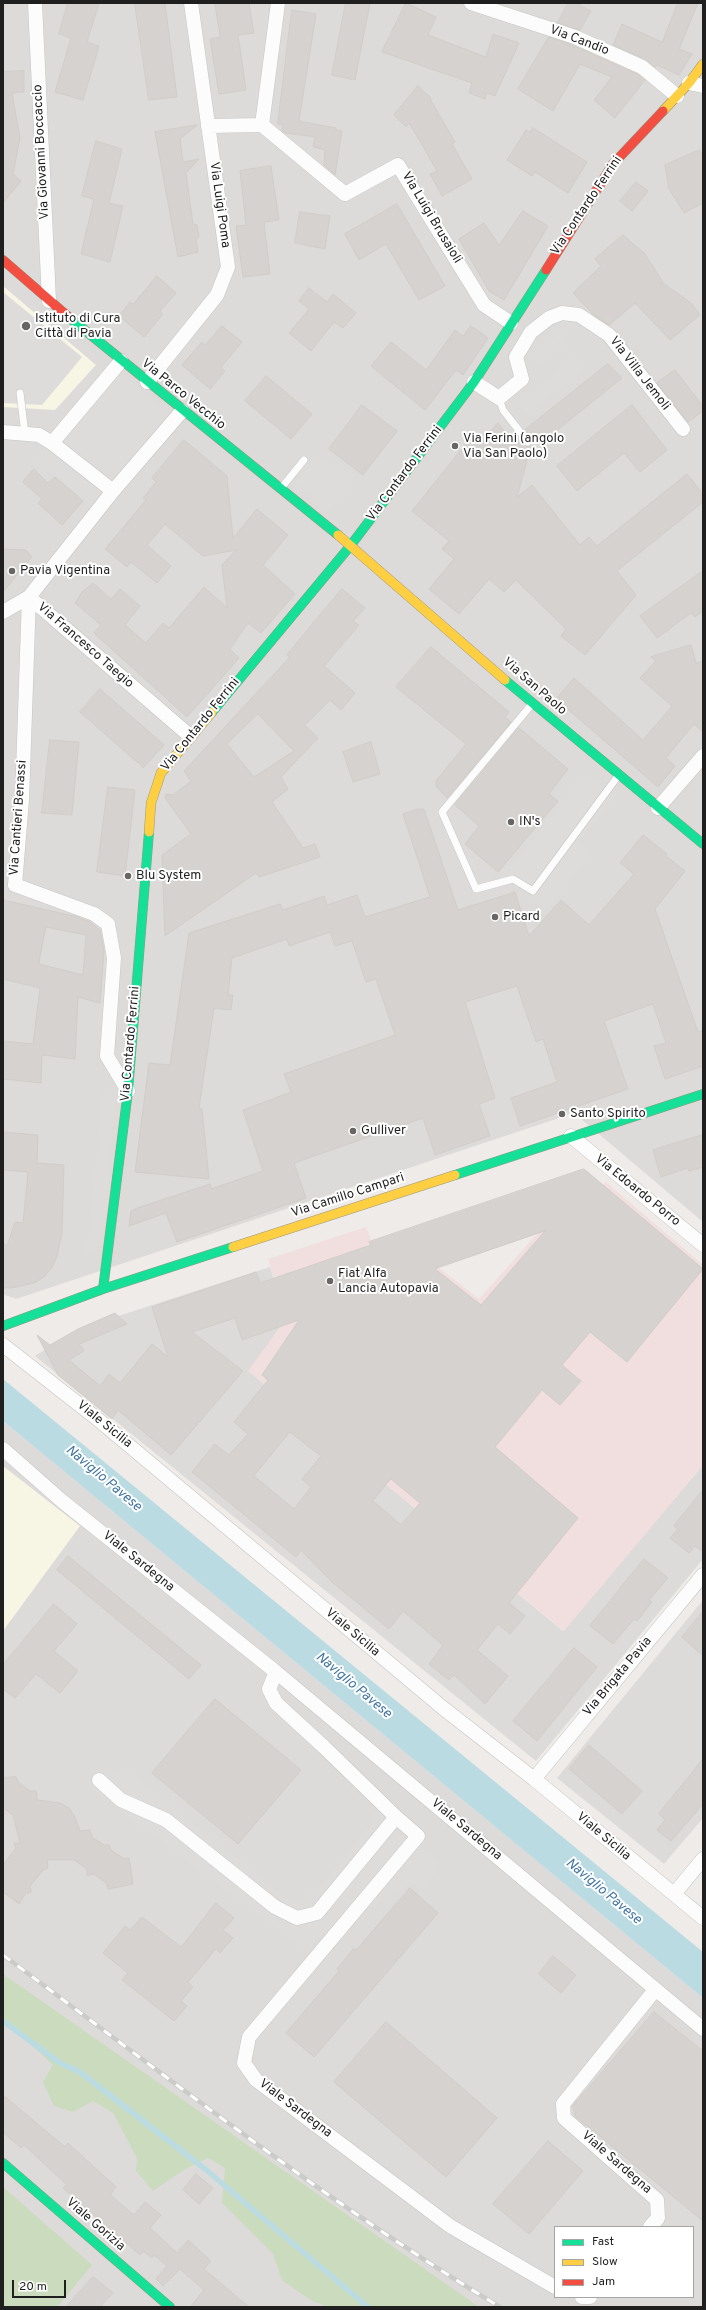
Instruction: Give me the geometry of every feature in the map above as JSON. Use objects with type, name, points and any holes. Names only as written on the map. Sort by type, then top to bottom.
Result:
[{"type":"street","name":"Via Giovanni Boccaccio","points":[[35,3],[49,301]]},
{"type":"street","name":"Via Luigi Poma","points":[[147,382],[217,295],[228,267],[191,3]]},
{"type":"street","points":[[208,126],[262,125],[278,3]]},
{"type":"street","name":"Via Candio","points":[[471,3],[575,37],[642,67],[677,96]]},
{"type":"street","name":"Via Contardo Ferrini","points":[[103,1289],[128,1091],[151,803],[161,773],[190,736],[351,546],[474,382],[510,323],[613,164],[689,83],[703,64]]},
{"type":"street","points":[[689,83],[703,86]]},
{"type":"street","name":"Via Luigi Brusaioli","points":[[262,125],[345,194],[398,165],[484,305],[510,323]]},
{"type":"street","name":"Via Parco Vecchio","points":[[3,260],[49,301],[121,361],[351,546]]},
{"type":"street","name":"Via Villa Jemoli","points":[[499,398],[522,379],[516,357],[530,332],[549,318],[562,313],[579,315],[609,335],[683,429]]},
{"type":"street","points":[[52,443],[121,361]]},
{"type":"street","points":[[474,382],[499,398]]},
{"type":"street","name":"Via Francesco Taegio","points":[[182,411],[113,491],[29,597],[190,736]]},
{"type":"street","points":[[3,432],[38,435],[52,443],[113,491]]},
{"type":"street","name":"Via San Paolo","points":[[351,546],[618,776],[703,844]]},
{"type":"street","points":[[3,612],[29,597]]},
{"type":"street","name":"Via Cantieri Benassi","points":[[29,597],[22,800],[15,885],[94,914],[108,924],[114,958],[107,1056],[128,1091]]},
{"type":"street","points":[[658,808],[703,756]]},
{"type":"street","name":"Via Camillo Campari","points":[[3,1326],[103,1289],[703,1094]]},
{"type":"street","name":"Via Edoardo Porro","points":[[571,1136],[703,1245]]},
{"type":"street","name":"Viale Sicilia","points":[[3,1345],[95,1417],[437,1703],[534,1779],[703,1918]]},
{"type":"street","name":"Viale Sardegna","points":[[3,1449],[62,1501],[276,1672],[703,2029]]},
{"type":"street","name":"Via Brigata Pavia","points":[[534,1779],[703,1576]]},
{"type":"street","name":"Viale Sardegna","points":[[276,1672],[269,1689],[276,1703],[418,1836],[249,2037],[244,2062],[256,2080],[450,2226],[554,2286]]},
{"type":"street","points":[[99,1780],[121,1800],[166,1820],[276,1907],[297,1918],[317,1913],[396,1817]]},
{"type":"street","points":[[674,1894],[703,1859]]},
{"type":"street","name":"Viale Sardegna","points":[[651,2226],[658,2218],[657,2200],[564,2118],[564,2104],[655,1990]]},
{"type":"street","name":"Viale Gorizia","points":[[3,2162],[170,2307]]},
{"type":"lane","points":[[20,393],[25,434]]},
{"type":"lane","points":[[499,398],[503,410],[528,442]]},
{"type":"lane","points":[[281,489],[304,460]]},
{"type":"lane","points":[[532,703],[442,812],[476,889],[513,879],[533,891],[618,776]]},
{"type":"shaded area","points":[[3,3],[703,3],[703,1222],[574,1113],[16,1299],[3,1294]]},
{"type":"shaded area","name":"Istituto di Cura Città di Pavia","points":[[3,286],[96,365],[55,410],[3,407]]},
{"type":"shaded area","name":"Istituto di Cura Città di Pavia","points":[[3,292],[82,357],[42,405],[3,403]]},
{"type":"shaded area","points":[[561,331],[569,341],[539,366],[531,357]]},
{"type":"shaded area","points":[[576,356],[586,367],[527,415],[518,403]]},
{"type":"shaded area","points":[[113,367],[170,414],[92,507],[35,459]]},
{"type":"shaded area","points":[[317,454],[353,481],[331,510],[295,483]]},
{"type":"shaded area","points":[[586,774],[619,794],[579,841],[591,852],[549,910],[503,876]]},
{"type":"shaded area","points":[[117,1085],[102,1246],[86,1257],[103,1092]]},
{"type":"shaded area","points":[[606,1182],[703,1265],[703,1465],[564,1631],[248,1371],[286,1319],[268,1259],[366,1227],[385,1279],[438,1267],[479,1299],[575,1191],[587,1200]]},
{"type":"shaded area","points":[[270,1267],[286,1319],[249,1371],[563,1631],[703,1465],[703,1559],[536,1761],[35,1356],[78,1329]]},
{"type":"shaded area","points":[[3,1421],[703,1998],[703,2307],[3,2307]]},
{"type":"shaded area","points":[[3,1466],[80,1526],[3,1631]]},
{"type":"shaded area","points":[[703,1600],[703,1818],[664,1864],[557,1778]]},
{"type":"shaded area","points":[[124,1767],[215,1842],[251,1868],[286,1899],[299,1900],[320,1887],[372,1822],[377,1807],[440,1861],[426,1889],[412,1883],[302,1948],[87,1785]]},
{"type":"green space","points":[[3,1974],[479,2307],[328,2307],[312,2301],[282,2280],[273,2254],[222,2203],[225,2168],[208,2158],[185,2169],[153,2191],[136,2171],[137,2158],[113,2113],[93,2101],[73,2112],[54,2106],[43,2082],[53,2065],[13,2028],[3,2022]]},
{"type":"green space","points":[[3,2187],[92,2265],[57,2307],[3,2307]]},
{"type":"water","name":"Naviglio Pavese","points":[[3,1379],[703,1952],[703,1998],[3,1421]]},
{"type":"building","points":[[68,3],[99,3],[87,42],[99,46],[83,100],[55,92],[71,38],[59,34]]},
{"type":"building","points":[[135,3],[165,3],[177,97],[149,100]]},
{"type":"building","points":[[215,3],[249,3],[254,33],[238,35],[246,90],[219,94],[210,39],[220,37]]},
{"type":"building","points":[[346,3],[370,3],[355,80],[332,75]]},
{"type":"building","points":[[406,3],[436,17],[428,35],[486,57],[493,34],[519,43],[495,96],[487,93],[485,99],[469,93],[472,83],[382,52]]},
{"type":"building","points":[[568,3],[576,3],[591,11],[580,30],[558,23]]},
{"type":"building","points":[[678,3],[698,3],[679,49],[692,54],[679,75],[657,65],[655,67],[645,59],[613,45],[622,24],[662,42]]},
{"type":"building","points":[[292,10],[316,14],[299,121],[336,128],[336,130],[342,131],[335,175],[324,165],[325,150],[313,147],[315,137],[285,133],[282,131],[283,125],[278,124]]},
{"type":"building","points":[[549,37],[572,45],[637,74],[645,80],[615,118],[594,100],[612,77],[580,64],[553,111],[518,89]]},
{"type":"building","points":[[24,71],[24,92],[12,93],[20,138],[13,174],[21,181],[3,203],[3,72]]},
{"type":"building","points":[[418,86],[431,98],[430,99],[455,142],[452,144],[472,179],[442,196],[430,174],[437,171],[421,143],[409,123],[406,127],[394,115]]},
{"type":"building","points":[[197,125],[180,139],[183,162],[199,159],[186,173],[193,224],[197,225],[199,237],[196,240],[198,252],[178,257],[155,132]]},
{"type":"building","points":[[533,128],[587,162],[568,193],[535,172],[532,176],[507,160],[526,130],[530,132]]},
{"type":"building","points":[[96,141],[122,149],[109,203],[123,206],[110,262],[81,254],[94,199],[82,196]]},
{"type":"building","points":[[700,150],[703,159],[703,203],[684,213],[669,189],[665,165]]},
{"type":"building","points":[[271,166],[279,220],[264,222],[270,274],[243,277],[236,226],[246,225],[240,171]]},
{"type":"building","points":[[636,182],[648,191],[632,211],[620,201]]},
{"type":"building","points":[[397,204],[445,286],[419,300],[386,244],[359,260],[345,234]]},
{"type":"building","points":[[523,211],[548,226],[504,300],[489,291],[459,239],[484,223],[499,245]]},
{"type":"building","points":[[300,212],[330,216],[325,249],[295,243]]},
{"type":"building","points":[[623,235],[645,254],[664,284],[691,303],[700,315],[670,340],[635,303],[609,325],[595,316],[573,293],[601,266],[595,259]]},
{"type":"building","points":[[157,276],[176,293],[160,311],[163,314],[144,337],[119,316],[130,302],[133,304]]},
{"type":"building","points":[[309,288],[327,302],[333,294],[356,313],[343,328],[334,322],[311,351],[289,333],[309,309],[299,301]]},
{"type":"building","points":[[222,326],[242,342],[221,367],[225,371],[210,389],[182,365],[202,342],[205,345]]},
{"type":"building","points":[[471,326],[488,338],[463,375],[456,370],[425,410],[371,366],[391,342],[426,370],[455,330],[463,336]]},
{"type":"building","points":[[608,364],[622,378],[540,444],[534,437],[533,441],[525,430]]},
{"type":"building","points":[[675,370],[703,406],[703,411],[688,422],[657,383]]},
{"type":"building","points":[[266,376],[312,414],[291,439],[245,401]]},
{"type":"building","points":[[362,405],[397,431],[363,475],[329,449]]},
{"type":"building","points":[[632,405],[667,450],[640,472],[624,453],[577,491],[557,466]]},
{"type":"building","points":[[498,423],[512,441],[517,437],[526,446],[531,446],[517,497],[532,485],[580,545],[589,537],[597,546],[687,474],[703,494],[703,502],[617,571],[636,595],[585,655],[561,636],[566,629],[516,580],[504,592],[489,579],[459,614],[429,589],[454,559],[442,549],[449,541],[412,511],[472,436],[481,442]]},
{"type":"building","points":[[184,440],[227,476],[233,538],[257,509],[288,535],[263,565],[295,594],[261,633],[248,623],[230,649],[239,658],[187,717],[94,633],[101,625],[75,603],[82,592],[93,583],[111,599],[120,589],[140,606],[125,625],[146,643],[163,623],[169,628],[204,587],[227,608],[222,565],[236,550],[203,556],[165,524],[147,545],[171,566],[157,583],[131,562],[127,567],[105,549],[146,500],[143,498],[156,482],[152,478]]},
{"type":"building","points":[[34,469],[48,483],[55,477],[83,501],[62,525],[38,503],[42,499],[23,482]]},
{"type":"building","name":"Pavia Vigentina","points":[[3,549],[26,550],[32,557],[3,592]]},
{"type":"building","points":[[703,571],[703,611],[695,617],[691,613],[657,638],[640,616]]},
{"type":"building","points":[[342,589],[365,608],[353,621],[359,625],[324,666],[355,693],[341,710],[330,700],[305,725],[318,738],[281,777],[288,789],[272,802],[303,848],[315,844],[320,857],[259,877],[256,873],[165,936],[162,855],[191,834],[165,798],[166,794],[173,795],[191,781],[184,771],[290,657],[287,655]],"holes":[[[258,714],[294,751],[254,777],[227,744]]]},
{"type":"building","points":[[691,645],[696,663],[703,661],[703,732],[694,724],[666,758],[675,766],[658,787],[556,699],[574,678],[643,740],[672,706],[640,678],[656,661],[651,657]]},
{"type":"building","points":[[431,647],[509,712],[505,717],[511,722],[447,798],[436,786],[436,781],[466,744],[396,687]]},
{"type":"building","points":[[100,689],[164,745],[143,768],[138,761],[138,763],[80,712]]},
{"type":"building","points":[[519,728],[568,769],[549,794],[558,801],[498,872],[465,844],[479,826],[455,805]]},
{"type":"building","points":[[50,740],[79,742],[72,815],[42,813]]},
{"type":"building","points":[[371,742],[380,774],[353,782],[343,752]]},
{"type":"building","points":[[108,787],[135,790],[125,876],[97,872]]},
{"type":"building","points":[[418,809],[424,809],[458,910],[515,892],[529,936],[561,900],[589,925],[634,874],[620,863],[643,835],[667,854],[666,856],[685,871],[655,909],[698,1032],[703,1030],[703,1066],[665,1079],[654,1046],[666,1043],[653,1004],[604,1021],[628,1089],[520,1126],[511,1098],[557,1082],[543,1039],[536,1042],[517,986],[465,1002],[495,1098],[479,1104],[490,1136],[435,1155],[423,1118],[294,1163],[306,1198],[177,1242],[166,1213],[129,1226],[131,1211],[137,1208],[210,1184],[211,1189],[263,1171],[243,1110],[291,1092],[284,1074],[395,1035],[376,979],[366,982],[352,941],[335,946],[330,932],[289,946],[287,939],[232,958],[228,995],[233,995],[231,1010],[214,1008],[199,1108],[202,1109],[209,1179],[135,1172],[149,1063],[170,1065],[189,933],[280,904],[283,910],[324,896],[327,905],[357,895],[365,917],[430,897],[403,814]]},
{"type":"building","points":[[3,900],[78,917],[90,922],[100,930],[104,951],[100,1003],[78,997],[75,1059],[42,1055],[41,1083],[3,1079],[3,1041],[33,1044],[40,988],[3,979]],"holes":[[[46,927],[86,935],[83,975],[39,964]]]},
{"type":"building","points":[[3,1132],[38,1135],[37,1163],[64,1165],[62,1234],[53,1266],[44,1277],[34,1283],[12,1288],[3,1288],[3,1244],[7,1246],[15,1222],[23,1223],[28,1172],[3,1170]]},
{"type":"building","points":[[703,1135],[703,1167],[689,1171],[688,1168],[661,1177],[653,1150]]},
{"type":"building","points":[[584,1169],[703,1269],[627,1362],[590,1332],[562,1365],[581,1381],[560,1405],[542,1390],[495,1447],[578,1518],[509,1603],[525,1616],[510,1634],[498,1624],[477,1650],[508,1676],[485,1704],[454,1675],[449,1680],[429,1664],[443,1645],[403,1611],[389,1629],[331,1581],[301,1550],[296,1557],[192,1472],[215,1444],[229,1455],[248,1434],[234,1422],[268,1380],[262,1375],[299,1320],[242,1340],[235,1318],[192,1332],[243,1371],[171,1455],[118,1410],[112,1419],[58,1375],[37,1335],[50,1345],[78,1329],[115,1313],[127,1324],[79,1344],[84,1351],[69,1360],[100,1386],[109,1374],[120,1383],[152,1344],[168,1357],[152,1307],[256,1272],[260,1283],[371,1245],[369,1242]],"holes":[[[545,1231],[481,1305],[435,1269]],[[290,1432],[321,1456],[302,1479],[311,1487],[294,1509],[254,1476]],[[391,1479],[420,1503],[401,1525],[373,1501]]]},
{"type":"building","points":[[703,1490],[703,1552],[695,1546],[689,1553],[670,1538],[678,1529],[674,1526]]},
{"type":"building","points":[[68,1556],[201,1665],[189,1679],[57,1570]]},
{"type":"building","points":[[644,1559],[668,1578],[649,1600],[652,1602],[637,1621],[634,1619],[613,1644],[590,1626]]},
{"type":"building","points":[[54,1604],[77,1624],[54,1651],[78,1671],[60,1693],[36,1674],[15,1698],[3,1689],[3,1665]]},
{"type":"building","points":[[703,1611],[703,1656],[682,1637]]},
{"type":"building","points":[[574,1648],[597,1667],[537,1741],[513,1721]]},
{"type":"building","points":[[215,1699],[301,1770],[238,1844],[152,1773]]},
{"type":"building","points":[[589,1745],[642,1791],[622,1814],[569,1769]]},
{"type":"building","points":[[703,1759],[703,1804],[671,1841],[657,1830],[665,1820],[659,1814]]},
{"type":"building","points":[[16,1777],[18,1782],[30,1791],[36,1791],[37,1800],[60,1803],[69,1808],[75,1817],[80,1831],[90,1830],[92,1837],[104,1845],[109,1845],[111,1850],[123,1858],[129,1858],[133,1884],[108,1889],[106,1883],[94,1874],[87,1876],[87,1869],[74,1860],[47,1860],[48,1868],[43,1870],[30,1886],[31,1892],[25,1894],[19,1904],[3,1892],[3,1865],[16,1848],[14,1843],[20,1843],[13,1815],[3,1808],[3,1778]]},
{"type":"building","points":[[410,1888],[438,1913],[314,2057],[286,2033],[339,1971],[337,1969],[354,1948],[356,1950]]},
{"type":"building","points":[[216,1903],[234,1918],[223,1930],[233,1938],[220,1953],[216,1949],[188,1982],[193,1987],[181,2001],[187,2006],[174,2021],[122,1980],[128,1973],[103,1953],[125,1926],[130,1930],[142,1917],[181,1947]]},
{"type":"building","points":[[553,1956],[576,1975],[561,1993],[539,1974]]},
{"type":"building","points":[[654,2012],[703,2051],[703,2221],[575,2116],[573,2106]]},
{"type":"building","points":[[386,2022],[497,2118],[446,2177],[334,2082]]},
{"type":"building","points":[[3,2095],[65,2147],[68,2143],[116,2187],[110,2195],[134,2215],[145,2202],[161,2215],[150,2228],[177,2253],[188,2240],[211,2261],[204,2269],[249,2307],[190,2307],[204,2290],[180,2269],[163,2286],[156,2279],[167,2266],[154,2255],[152,2258],[143,2251],[140,2255],[63,2188],[67,2185],[24,2145],[21,2148],[3,2132]]},
{"type":"building","points":[[548,2141],[583,2171],[529,2234],[493,2204]]},
{"type":"building","points":[[196,2174],[213,2188],[199,2204],[183,2190]]},
{"type":"building","points":[[93,2277],[113,2293],[100,2307],[66,2307]]},
{"type":"waterway","points":[[3,2021],[60,2063],[80,2072],[205,2169],[368,2307]]},
{"type":"railway","points":[[3,1955],[186,2092],[309,2181],[435,2267],[500,2307]]},
{"type":"traffic: fast","points":[[212,712],[351,545],[474,382],[546,270]]},
{"type":"traffic: fast","points":[[71,319],[338,535]]},
{"type":"traffic: fast","points":[[505,680],[703,844]]},
{"type":"traffic: fast","points":[[103,1289],[128,1091],[149,832]]},
{"type":"traffic: fast","points":[[455,1175],[703,1094]]},
{"type":"traffic: fast","points":[[3,1326],[103,1289],[233,1247]]},
{"type":"traffic: fast","points":[[3,2163],[170,2307]]},
{"type":"traffic: slow","points":[[663,111],[689,83],[703,64]]},
{"type":"traffic: slow","points":[[338,535],[505,680]]},
{"type":"traffic: slow","points":[[149,832],[151,803],[161,773],[212,712]]},
{"type":"traffic: slow","points":[[233,1247],[455,1175]]},
{"type":"traffic: jam","points":[[546,270],[613,164],[663,111]]},
{"type":"traffic: jam","points":[[3,260],[71,319]]},
{"type":"place","name":"Istituto di Cura Città di Pavia","points":[[26,326]]},
{"type":"place","name":"Via Ferini (angolo Via San Paolo)","points":[[455,446]]},
{"type":"place","name":"Pavia Vigentina","points":[[12,571]]},
{"type":"place","name":"IN's","points":[[511,822]]},
{"type":"place","name":"Blu System","points":[[128,876]]},
{"type":"place","name":"Picard","points":[[495,917]]},
{"type":"place","name":"Santo Spirito","points":[[562,1114]]},
{"type":"place","name":"Gulliver","points":[[353,1131]]},
{"type":"place","name":"Fiat Alfa Lancia Autopavia","points":[[330,1281]]}]
